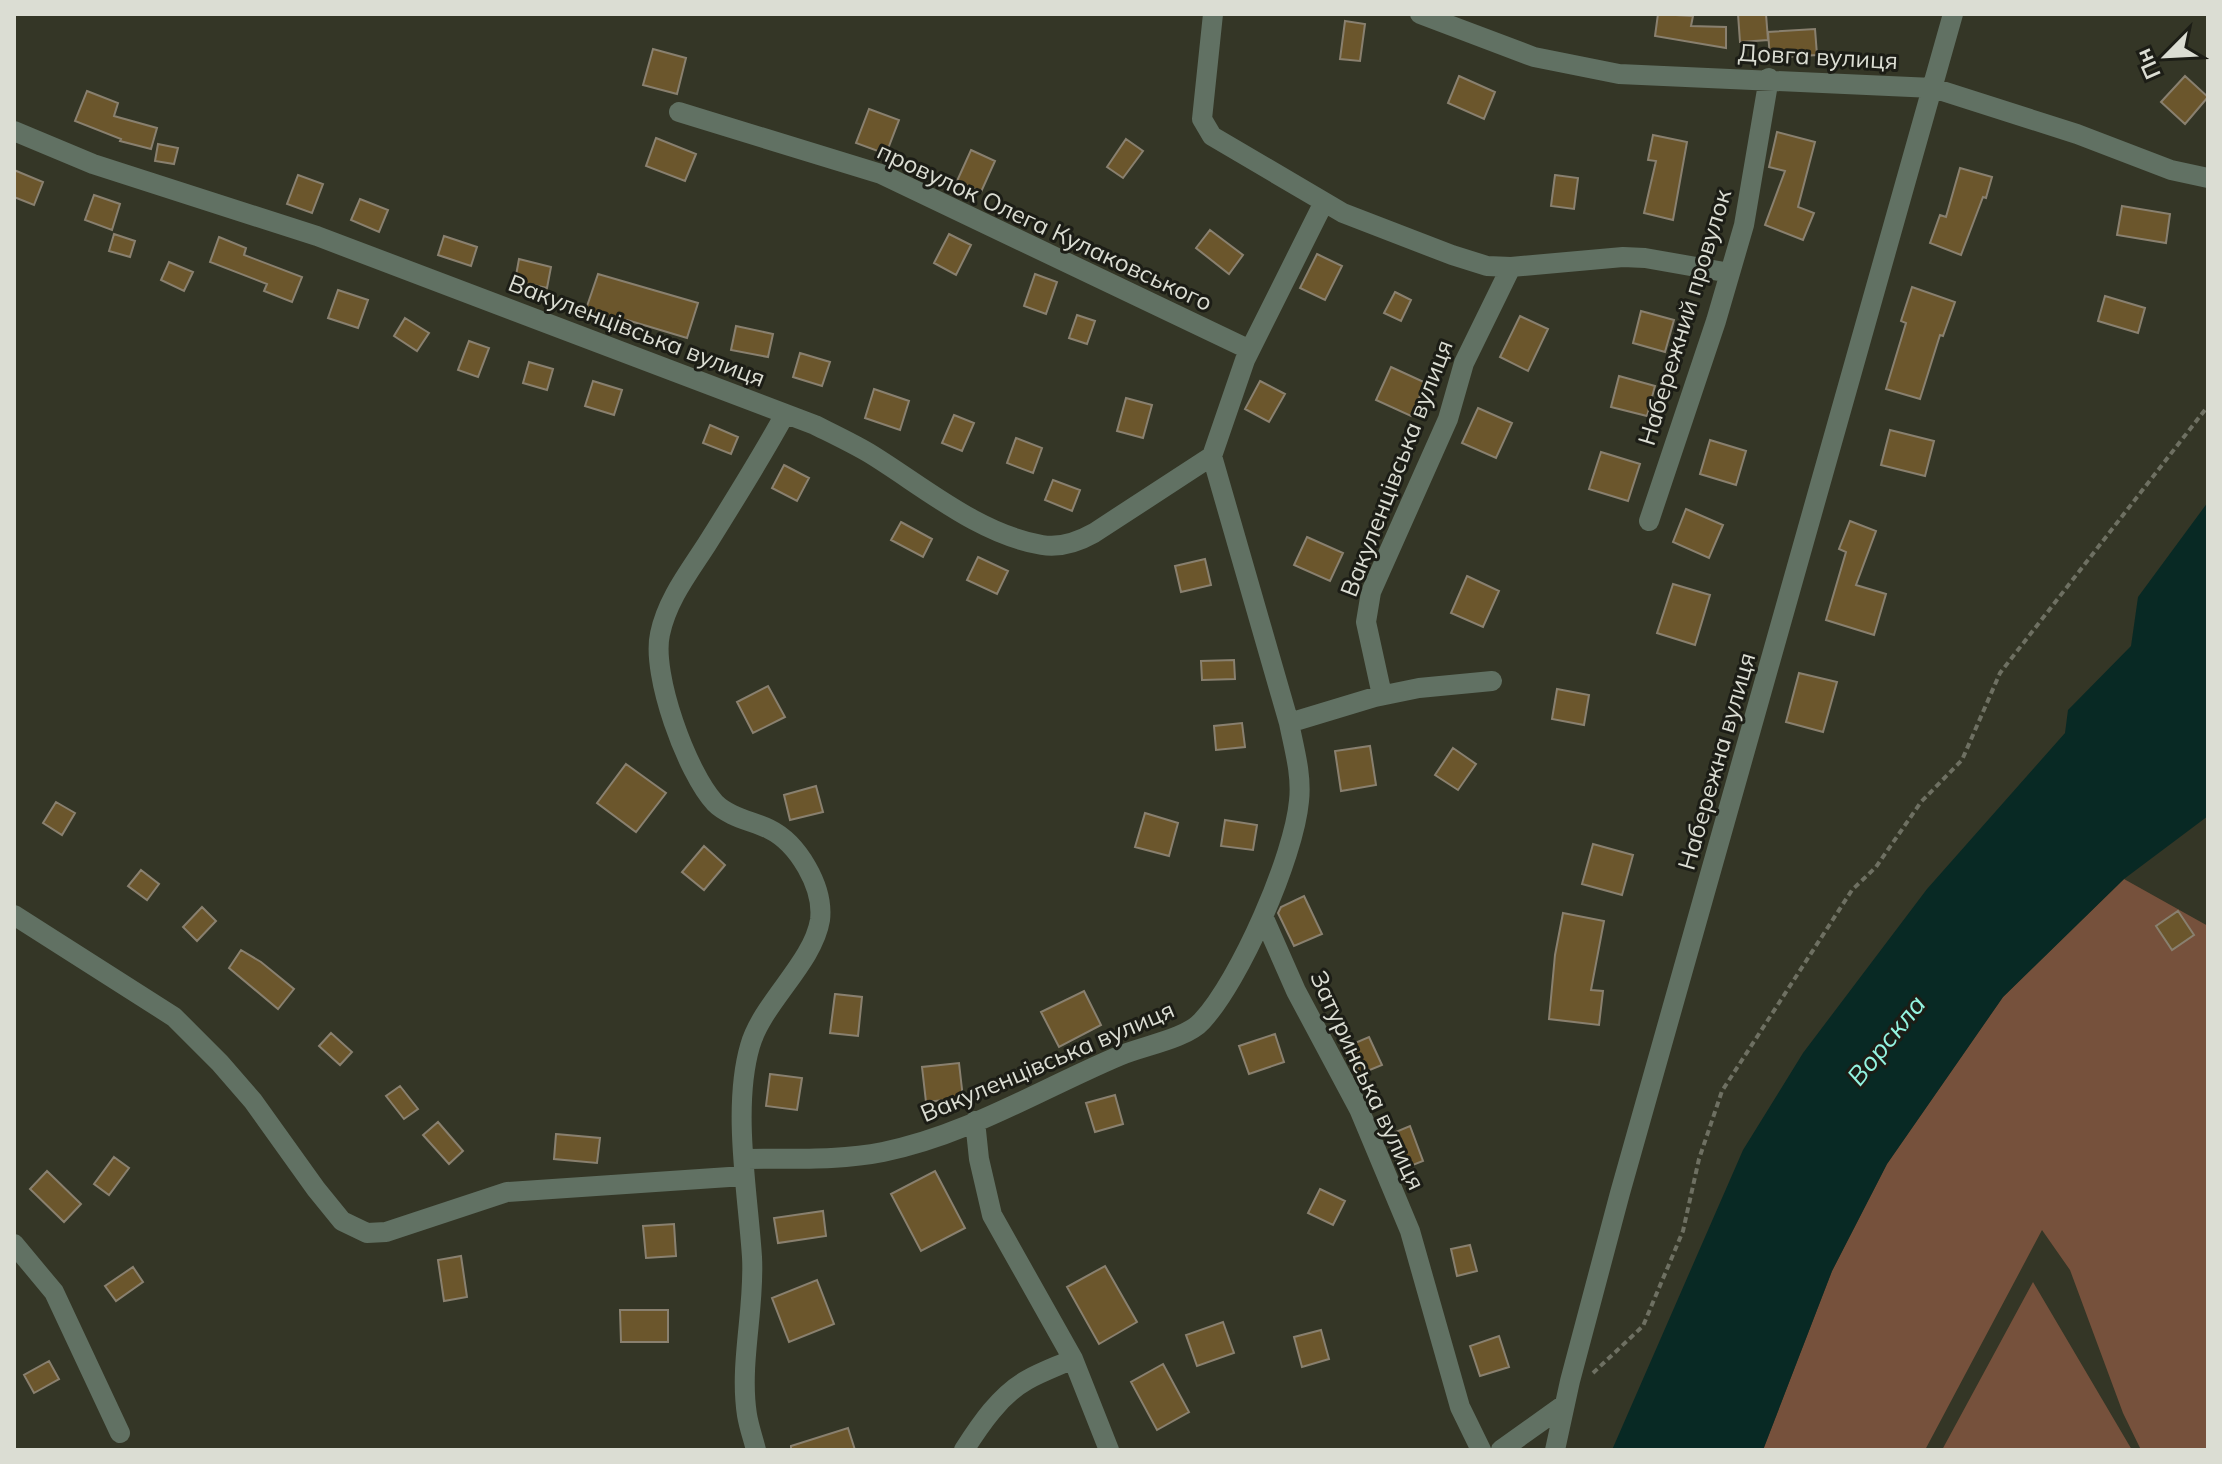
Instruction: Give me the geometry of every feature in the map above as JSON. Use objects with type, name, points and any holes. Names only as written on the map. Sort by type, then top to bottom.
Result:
[{"type":"street","points":[[1213,14],[1202,119],[1212,136],[1343,213],[1487,266],[1511,267],[1623,257],[1730,273]]},
{"type":"street","name":"Довга вулиця","points":[[1420,14],[1503,47],[1560,64],[1619,74],[1769,78],[1933,88],[2077,134],[2171,170],[2208,178]]},
{"type":"street","name":"Набережна вулиця","points":[[1555,1450],[1570,1381],[1671,1010],[1803,553],[1953,14]]},
{"type":"street","name":"Набережний провулок","points":[[1649,521],[1744,225],[1769,78]]},
{"type":"street","name":"провулок Олега Кулаковського","points":[[679,112],[881,174],[1250,350]]},
{"type":"street","name":"Вакуленцівська вулиця","points":[[14,131],[93,164],[317,236],[815,425],[867,452],[985,525],[1043,545],[1070,543],[1094,533],[1212,456],[1289,723],[1297,761],[1300,800],[1292,838],[1263,916],[1242,961],[1201,1023],[1120,1055],[945,1135],[880,1153],[744,1168]]},
{"type":"street","points":[[1212,456],[1250,350],[1324,202]]},
{"type":"street","name":"Вакуленцівська вулиця","points":[[1382,695],[1366,622],[1371,592],[1448,419],[1464,363],[1511,267]]},
{"type":"street","points":[[756,1450],[747,1414],[745,1379],[752,1260],[744,1168],[743,1083],[750,1045],[766,1013],[813,941],[820,920],[819,902],[803,862],[786,840],[717,805],[705,790],[666,701],[658,661],[659,637],[667,607],[785,414]]},
{"type":"street","points":[[1289,723],[1382,695],[1492,681]]},
{"type":"street","points":[[14,915],[174,1017],[253,1101],[342,1221],[367,1233],[386,1232],[507,1192],[744,1168]]},
{"type":"street","name":"Затуринська вулиця","points":[[1263,916],[1296,991],[1359,1109],[1410,1231],[1460,1407],[1481,1450]]},
{"type":"street","points":[[975,1121],[981,1171],[992,1215],[1073,1359],[1109,1450]]},
{"type":"street","points":[[14,1244],[54,1292],[120,1433]]},
{"type":"street","points":[[964,1450],[988,1416],[1025,1381],[1073,1359]]},
{"type":"street","points":[[1501,1450],[1564,1405]]},
{"type":"path","points":[[1570,1381],[1596,1372],[1643,1326],[1683,1231],[1699,1159],[1722,1091],[1852,890],[1876,867],[1921,802],[1962,760],[2000,673],[2208,406]]},
{"type":"shaded area","points":[[2124,879],[2208,926],[2208,1450],[2141,1450],[2123,1413],[2070,1270],[2042,1230],[1925,1450],[1763,1450],[1832,1271],[1887,1164],[2003,997]]},
{"type":"shaded area","points":[[2033,1282],[2132,1450],[1942,1450]]},
{"type":"water","name":"Ворскла","points":[[2208,502],[2208,816],[2124,879],[2003,997],[1887,1164],[1832,1271],[1763,1450],[1612,1450],[1743,1150],[1803,1053],[1927,889],[2065,733],[2068,710],[2131,646],[2138,597]]},
{"type":"building","points":[[1658,14],[1693,16],[1691,26],[1726,27],[1726,48],[1655,36]]},
{"type":"building","points":[[1738,14],[1766,14],[1768,40],[1740,42]]},
{"type":"building","points":[[1345,21],[1365,24],[1360,61],[1340,59]]},
{"type":"building","points":[[1815,29],[1817,55],[1770,58],[1768,32]]},
{"type":"building","points":[[653,49],[686,58],[677,94],[643,85]]},
{"type":"building","points":[[1459,76],[1495,92],[1484,119],[1448,103]]},
{"type":"building","points":[[2185,76],[2208,97],[2185,124],[2161,102]]},
{"type":"building","points":[[87,91],[118,103],[114,116],[157,128],[151,149],[120,141],[75,121]]},
{"type":"building","points":[[869,109],[899,120],[886,154],[856,143]]},
{"type":"building","points":[[1777,132],[1815,142],[1798,207],[1814,213],[1803,240],[1765,225],[1785,171],[1769,167]]},
{"type":"building","points":[[1653,135],[1687,142],[1673,220],[1644,213],[1656,161],[1648,160]]},
{"type":"building","points":[[656,138],[696,154],[685,181],[646,166]]},
{"type":"building","points":[[1126,139],[1143,151],[1123,178],[1107,167]]},
{"type":"building","points":[[158,144],[178,148],[174,164],[155,161]]},
{"type":"building","points":[[971,150],[995,161],[981,192],[957,181]]},
{"type":"building","points":[[1960,168],[1992,177],[1961,255],[1930,243],[1940,215],[1946,217]]},
{"type":"building","points":[[14,170],[43,182],[34,205],[14,197]]},
{"type":"building","points":[[298,175],[323,184],[312,213],[287,204]]},
{"type":"building","points":[[1555,175],[1578,178],[1574,209],[1551,206]]},
{"type":"building","points":[[94,195],[120,204],[112,230],[85,220]]},
{"type":"building","points":[[360,199],[388,210],[379,232],[351,220]]},
{"type":"building","points":[[2122,206],[2170,214],[2166,243],[2117,235]]},
{"type":"building","points":[[1210,230],[1243,255],[1229,274],[1196,248]]},
{"type":"building","points":[[114,234],[135,241],[130,257],[109,251]]},
{"type":"building","points":[[949,234],[971,245],[956,275],[934,263]]},
{"type":"building","points":[[444,236],[477,247],[471,266],[438,255]]},
{"type":"building","points":[[219,237],[246,248],[244,255],[302,277],[292,302],[264,291],[267,284],[210,262]]},
{"type":"building","points":[[1317,254],[1342,266],[1325,300],[1300,288]]},
{"type":"building","points":[[519,259],[551,267],[547,288],[515,281]]},
{"type":"building","points":[[169,262],[193,272],[184,291],[161,280]]},
{"type":"building","points":[[598,274],[698,303],[687,338],[627,320],[625,325],[585,312]]},
{"type":"building","points":[[1035,274],[1057,282],[1046,314],[1024,306]]},
{"type":"building","points":[[1912,287],[1955,302],[1943,336],[1940,335],[1920,399],[1886,389],[1906,323],[1901,321]]},
{"type":"building","points":[[338,290],[368,300],[358,328],[328,318]]},
{"type":"building","points":[[1395,292],[1411,300],[1401,321],[1384,313]]},
{"type":"building","points":[[2105,296],[2145,308],[2138,333],[2098,321]]},
{"type":"building","points":[[1641,311],[1674,320],[1665,352],[1633,343]]},
{"type":"building","points":[[1077,315],[1095,321],[1087,344],[1069,338]]},
{"type":"building","points":[[1520,316],[1548,329],[1528,371],[1500,357]]},
{"type":"building","points":[[405,318],[429,333],[417,351],[394,336]]},
{"type":"building","points":[[736,326],[773,334],[768,357],[731,350]]},
{"type":"building","points":[[469,341],[489,348],[478,377],[458,370]]},
{"type":"building","points":[[800,353],[830,362],[822,386],[793,377]]},
{"type":"building","points":[[529,362],[553,369],[547,390],[523,383]]},
{"type":"building","points":[[1391,367],[1426,383],[1411,416],[1376,400]]},
{"type":"building","points":[[1619,376],[1655,386],[1647,416],[1611,407]]},
{"type":"building","points":[[593,381],[622,390],[614,415],[585,406]]},
{"type":"building","points":[[1260,381],[1285,394],[1269,422],[1245,409]]},
{"type":"building","points":[[874,389],[909,401],[900,430],[865,418]]},
{"type":"building","points":[[1126,398],[1152,405],[1143,438],[1117,431]]},
{"type":"building","points":[[1478,408],[1512,423],[1496,458],[1462,443]]},
{"type":"building","points":[[954,415],[974,423],[962,451],[942,443]]},
{"type":"building","points":[[710,425],[738,437],[731,454],[703,443]]},
{"type":"building","points":[[1890,430],[1934,441],[1925,476],[1881,465]]},
{"type":"building","points":[[1016,438],[1042,448],[1033,473],[1007,463]]},
{"type":"building","points":[[1710,440],[1746,451],[1736,485],[1700,474]]},
{"type":"building","points":[[1601,452],[1640,464],[1628,501],[1589,489]]},
{"type":"building","points":[[784,465],[809,478],[797,501],[772,488]]},
{"type":"building","points":[[1053,480],[1080,490],[1072,511],[1045,500]]},
{"type":"building","points":[[1686,509],[1723,525],[1709,558],[1673,542]]},
{"type":"building","points":[[1850,521],[1876,531],[1856,585],[1886,594],[1874,635],[1826,620],[1846,552],[1839,549]]},
{"type":"building","points":[[901,522],[932,539],[923,557],[891,540]]},
{"type":"building","points":[[1307,537],[1343,553],[1330,581],[1294,565]]},
{"type":"building","points":[[978,557],[1008,571],[997,594],[967,580]]},
{"type":"building","points":[[1205,559],[1211,585],[1181,592],[1175,566]]},
{"type":"building","points":[[1467,576],[1499,591],[1483,627],[1451,613]]},
{"type":"building","points":[[1673,584],[1710,595],[1695,645],[1657,633]]},
{"type":"building","points":[[1234,660],[1235,679],[1202,680],[1201,661]]},
{"type":"building","points":[[1799,673],[1837,682],[1823,732],[1786,722]]},
{"type":"building","points":[[768,686],[785,717],[753,733],[737,702]]},
{"type":"building","points":[[1557,689],[1589,695],[1584,725],[1552,719]]},
{"type":"building","points":[[1242,723],[1245,747],[1216,750],[1214,726]]},
{"type":"building","points":[[1370,746],[1376,785],[1341,791],[1335,751]]},
{"type":"building","points":[[1453,748],[1476,764],[1458,790],[1435,775]]},
{"type":"building","points":[[626,764],[666,793],[636,832],[597,803]]},
{"type":"building","points":[[816,786],[823,812],[790,820],[784,795]]},
{"type":"building","points":[[56,802],[75,813],[62,835],[43,823]]},
{"type":"building","points":[[1145,813],[1178,823],[1169,856],[1135,847]]},
{"type":"building","points":[[1225,820],[1257,825],[1253,850],[1221,846]]},
{"type":"building","points":[[1593,844],[1633,855],[1622,895],[1582,884]]},
{"type":"building","points":[[704,846],[725,865],[704,890],[682,872]]},
{"type":"building","points":[[141,870],[159,884],[147,900],[128,886]]},
{"type":"building","points":[[1304,896],[1322,934],[1294,946],[1278,913],[1281,907]]},
{"type":"building","points":[[202,907],[216,921],[197,941],[183,927]]},
{"type":"building","points":[[2178,911],[2194,935],[2172,950],[2156,926]]},
{"type":"building","points":[[1563,913],[1604,921],[1591,990],[1603,991],[1599,1025],[1549,1019],[1555,955]]},
{"type":"building","points":[[241,950],[294,989],[278,1009],[229,968]]},
{"type":"building","points":[[1084,991],[1101,1025],[1059,1047],[1041,1012]]},
{"type":"building","points":[[835,994],[862,997],[858,1036],[830,1033]]},
{"type":"building","points":[[331,1033],[352,1052],[340,1065],[319,1046]]},
{"type":"building","points":[[1275,1034],[1284,1062],[1249,1074],[1239,1046]]},
{"type":"building","points":[[1369,1037],[1382,1065],[1360,1074],[1348,1046]]},
{"type":"building","points":[[959,1063],[963,1098],[926,1102],[922,1067]]},
{"type":"building","points":[[770,1074],[802,1078],[797,1110],[766,1106]]},
{"type":"building","points":[[400,1086],[418,1109],[404,1119],[386,1096]]},
{"type":"building","points":[[1115,1095],[1123,1124],[1095,1132],[1086,1103]]},
{"type":"building","points":[[438,1122],[463,1151],[449,1164],[423,1135]]},
{"type":"building","points":[[1410,1126],[1423,1161],[1400,1170],[1386,1136]]},
{"type":"building","points":[[556,1134],[600,1138],[597,1163],[554,1159]]},
{"type":"building","points":[[114,1157],[129,1168],[109,1195],[94,1184]]},
{"type":"building","points":[[47,1171],[81,1204],[64,1222],[30,1189]]},
{"type":"building","points":[[935,1171],[965,1228],[921,1251],[891,1194]]},
{"type":"building","points":[[1320,1189],[1345,1201],[1333,1225],[1308,1213]]},
{"type":"building","points":[[823,1211],[826,1236],[778,1243],[774,1218]]},
{"type":"building","points":[[674,1224],[676,1256],[646,1258],[643,1226]]},
{"type":"building","points":[[1470,1245],[1477,1271],[1457,1276],[1451,1249]]},
{"type":"building","points":[[461,1256],[467,1297],[444,1301],[438,1260]]},
{"type":"building","points":[[1105,1266],[1137,1322],[1099,1344],[1067,1287]]},
{"type":"building","points":[[133,1267],[143,1282],[116,1301],[105,1286]]},
{"type":"building","points":[[817,1280],[834,1324],[789,1342],[772,1298]]},
{"type":"building","points":[[620,1310],[668,1310],[668,1342],[621,1342]]},
{"type":"building","points":[[1223,1322],[1234,1353],[1197,1366],[1186,1335]]},
{"type":"building","points":[[1321,1330],[1329,1359],[1302,1367],[1294,1337]]},
{"type":"building","points":[[1499,1336],[1509,1367],[1480,1376],[1470,1346]]},
{"type":"building","points":[[49,1361],[59,1379],[34,1393],[24,1375]]},
{"type":"building","points":[[1163,1364],[1189,1412],[1157,1430],[1131,1382]]},
{"type":"building","points":[[848,1428],[855,1450],[791,1450],[791,1446]]}]
